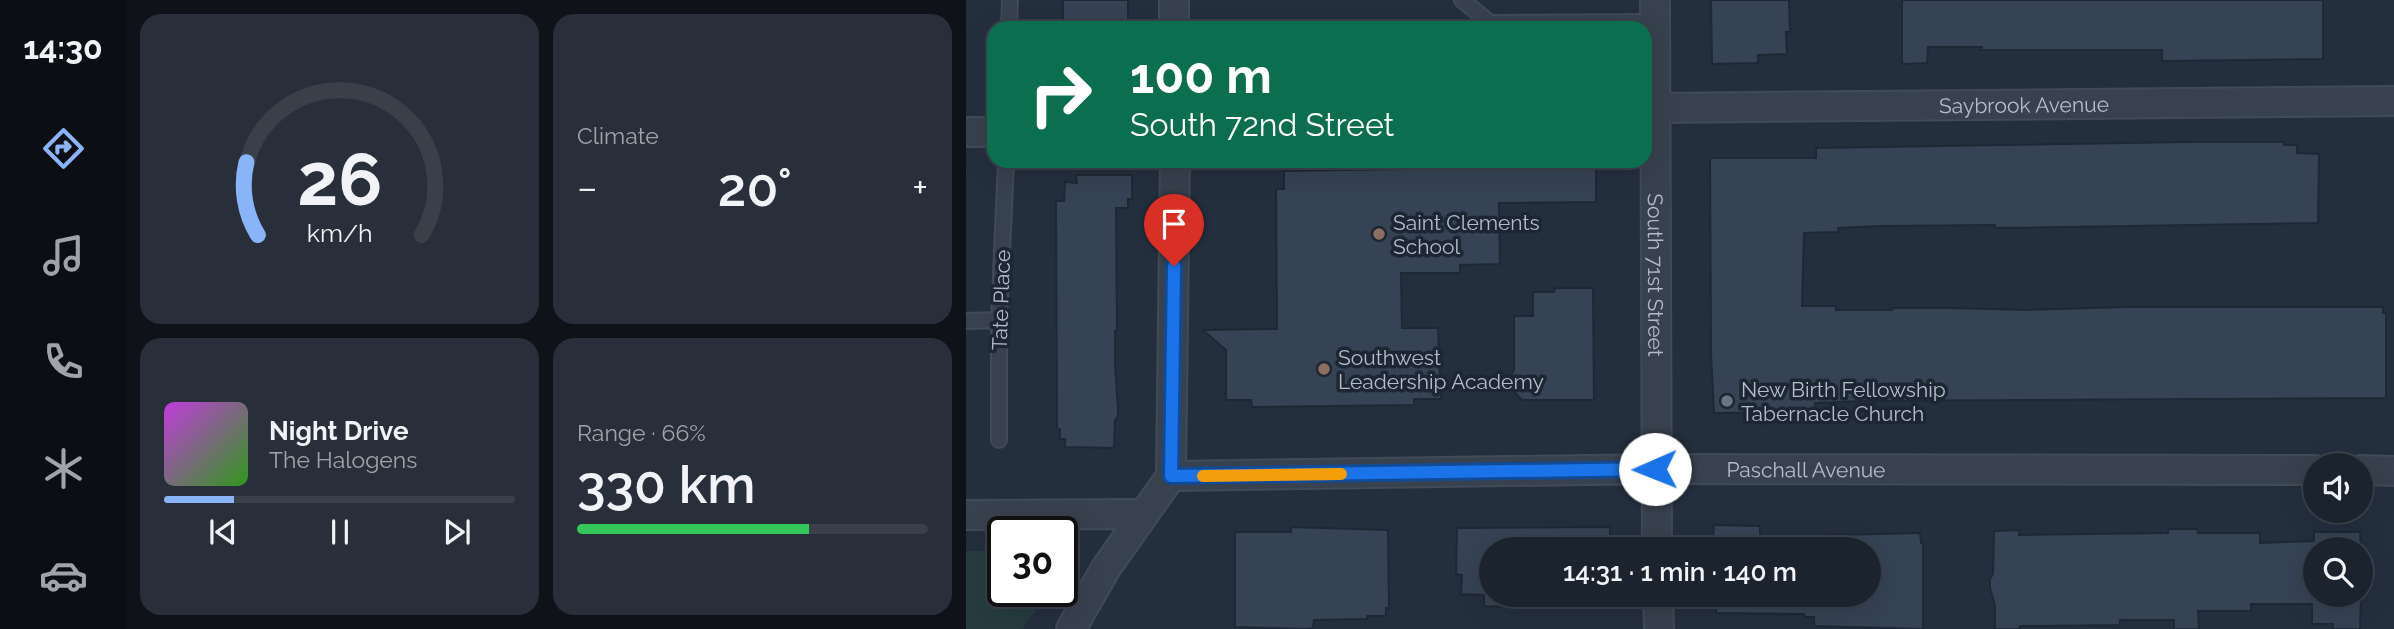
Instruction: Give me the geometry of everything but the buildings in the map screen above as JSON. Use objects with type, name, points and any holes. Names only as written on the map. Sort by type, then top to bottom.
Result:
[{"type":"street","points":[[1174,0],[1174,21]]},
{"type":"street","name":"South 71st Street","points":[[1655,11],[1657,537]]},
{"type":"street","name":"Saybrook Avenue","points":[[1655,108],[2394,101]]},
{"type":"street","points":[[966,132],[987,132]]},
{"type":"street","points":[[1071,629],[1106,568],[1171,476],[1175,168]]},
{"type":"street","name":"Paschall Avenue","points":[[1171,476],[1655,469],[2303,470]]},
{"type":"street","points":[[2373,470],[2394,471]]},
{"type":"street","points":[[966,515],[1143,514]]},
{"type":"street","points":[[1658,607],[1659,629]]},
{"type":"lane","points":[[1009,21],[1010,0]]},
{"type":"lane","points":[[1462,0],[1488,21]]},
{"type":"lane","points":[[1518,21],[1655,11]]},
{"type":"lane","name":"Tate Place","points":[[999,440],[999,320],[1006,168]]},
{"type":"lane","points":[[966,321],[999,320]]},
{"type":"green space","points":[[966,551],[987,551],[987,607],[1038,607],[1022,629],[966,629]]},
{"type":"slow traffic","points":[[1203,476],[1341,474]]},
{"type":"place","name":"Saint Clements School","points":[[1379,234]]},
{"type":"place","name":"Southwest Leadership Academy","points":[[1324,369]]},
{"type":"place","name":"New Birth Fellowship Tabernacle Church","points":[[1727,401]]},
{"type":"route","points":[[1174,266],[1171,476],[1655,469]]}]
